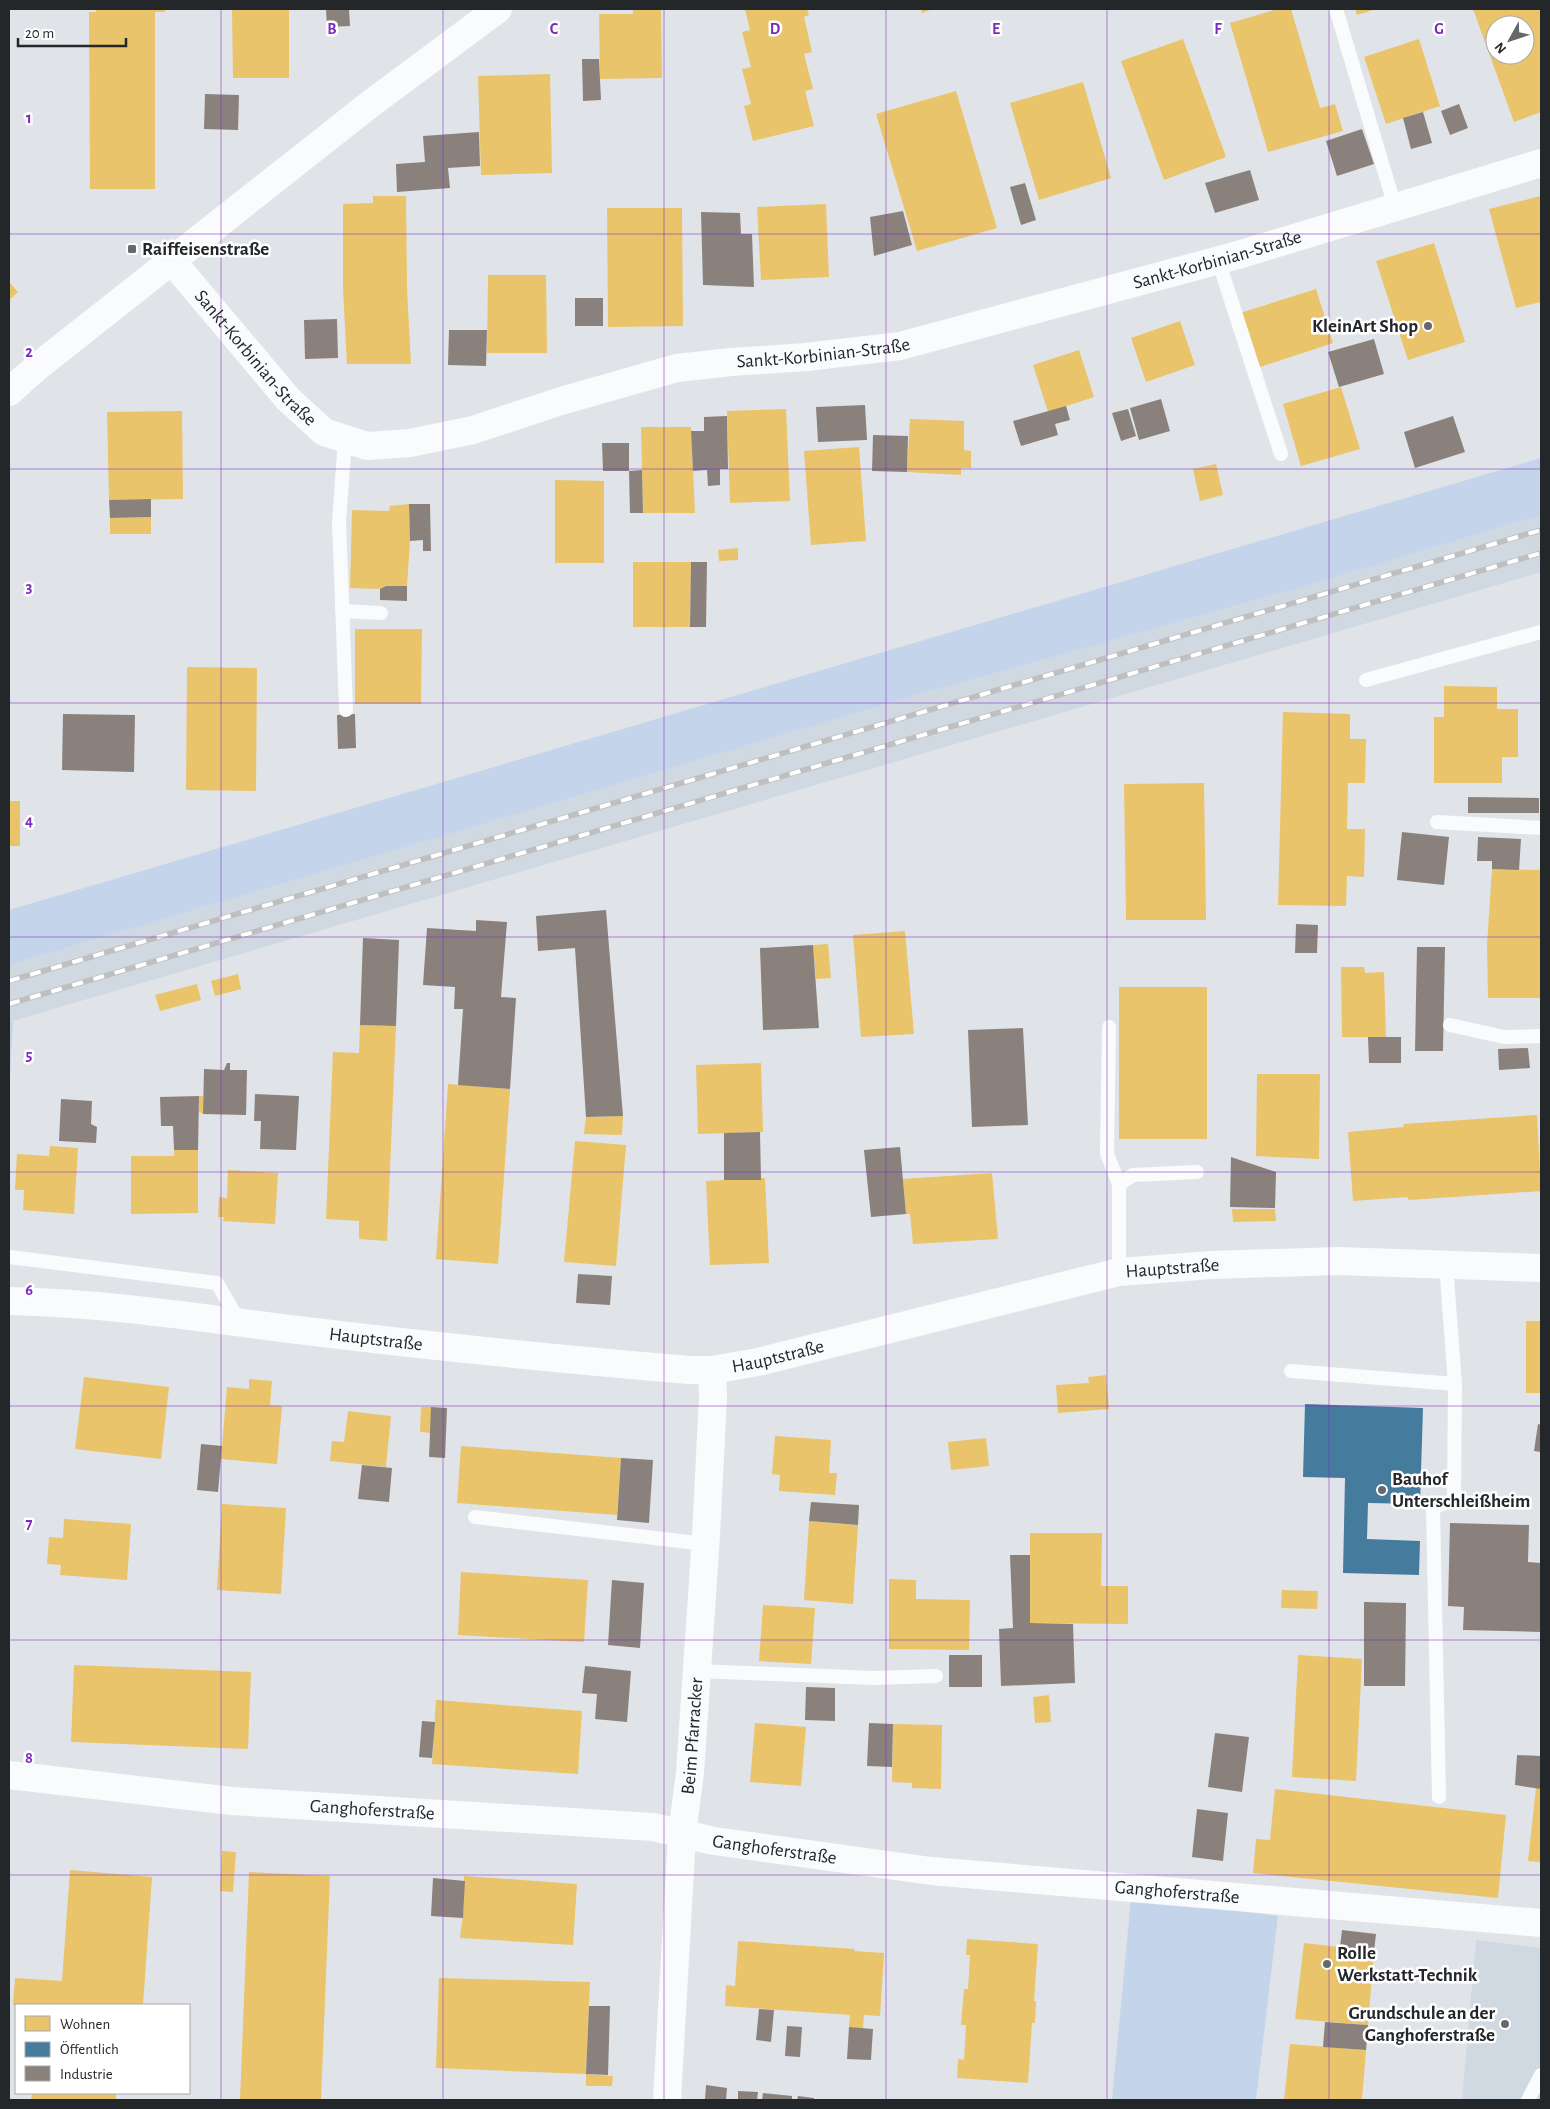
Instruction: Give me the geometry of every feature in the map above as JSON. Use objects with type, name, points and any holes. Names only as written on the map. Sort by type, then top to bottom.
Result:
[{"type":"street","points":[[9,392],[37,367],[369,105],[498,9]]},
{"type":"street","name":"Sankt-Korbinian-Straße","points":[[172,261],[288,399],[324,432],[367,446],[410,443],[462,432],[677,368],[806,357],[900,346],[1218,260],[1541,163]]},
{"type":"street","name":"Hauptstraße","points":[[9,1301],[58,1302],[239,1321],[544,1358],[689,1370],[712,1370],[758,1362],[1118,1272],[1212,1265],[1338,1261],[1541,1268]]},
{"type":"street","name":"Beim Pfarracker","points":[[667,2100],[682,1834],[690,1773],[706,1544],[713,1397],[712,1370]]},
{"type":"street","name":"Ganghoferstraße","points":[[9,1775],[210,1799],[653,1826],[714,1841],[931,1871],[1541,1924]]},
{"type":"lane","points":[[1336,9],[1395,207]]},
{"type":"lane","points":[[1218,260],[1281,454]]},
{"type":"lane","points":[[345,439],[339,522],[346,710]]},
{"type":"lane","points":[[342,611],[381,613]]},
{"type":"lane","points":[[1366,680],[1541,632]]},
{"type":"lane","points":[[1437,822],[1541,828]]},
{"type":"lane","points":[[1450,1025],[1504,1038],[1541,1036]]},
{"type":"lane","points":[[1109,1027],[1107,1154],[1120,1184],[1118,1272]]},
{"type":"lane","points":[[1120,1184],[1133,1175],[1197,1172]]},
{"type":"lane","points":[[9,1257],[217,1283],[239,1321]]},
{"type":"lane","points":[[1439,1798],[1433,1507],[1454,1500],[1455,1384],[1446,1265]]},
{"type":"lane","points":[[1291,1371],[1455,1384]]},
{"type":"lane","points":[[475,1517],[706,1544]]},
{"type":"lane","points":[[697,1671],[873,1678],[936,1676]]},
{"type":"lane","points":[[1528,2100],[1541,2075]]},
{"type":"shaded area","points":[[1541,458],[1541,515],[1299,588],[903,699],[9,965],[9,910]]},
{"type":"shaded area","points":[[1541,515],[1541,572],[9,1022],[9,965],[903,699],[1299,588]]},
{"type":"shaded area","points":[[13,1021],[9,1097],[9,1022]]},
{"type":"shaded area","points":[[1131,1898],[1278,1916],[1256,2100],[1112,2100]]},
{"type":"shaded area","name":"Grundschule an der Ganghoferstraße","points":[[1476,1940],[1541,1948],[1541,2100],[1462,2100]]},
{"type":"building: Wohnen","points":[[96,9],[165,9],[165,12],[155,12],[155,189],[90,189],[89,12],[96,12]]},
{"type":"building: Wohnen","points":[[232,9],[289,9],[289,78],[233,78]]},
{"type":"building: Wohnen","points":[[633,9],[661,9],[662,78],[600,79],[599,14],[633,14]]},
{"type":"building: Wohnen","points":[[745,9],[807,9],[809,15],[804,17],[812,52],[804,54],[813,89],[805,91],[814,126],[753,141],[744,106],[751,104],[742,69],[751,67],[742,32],[750,30]]},
{"type":"building: Wohnen","points":[[921,9],[933,9],[922,13]]},
{"type":"building: Wohnen","points":[[1278,9],[1291,9],[1320,108],[1335,104],[1343,131],[1268,152],[1230,23]]},
{"type":"building: Wohnen","points":[[1355,9],[1376,9],[1357,15]]},
{"type":"building: Wohnen","points":[[1473,9],[1541,9],[1541,112],[1514,122],[1493,65],[1535,65],[1535,15],[1485,15],[1485,42]]},
{"type":"building: Wohnen","points":[[1183,39],[1226,157],[1164,180],[1121,61]]},
{"type":"building: Wohnen","points":[[1419,39],[1440,106],[1386,124],[1364,57]]},
{"type":"building: Wohnen","points":[[550,74],[552,173],[481,175],[478,76]]},
{"type":"building: Wohnen","points":[[1083,82],[1111,178],[1039,200],[1010,103]]},
{"type":"building: Wohnen","points":[[956,91],[997,228],[917,251],[876,114]]},
{"type":"building: Wohnen","points":[[373,196],[406,196],[407,289],[411,364],[347,364],[343,290],[343,204],[373,203]]},
{"type":"building: Wohnen","points":[[1541,196],[1541,302],[1516,308],[1489,209]]},
{"type":"building: Wohnen","points":[[826,204],[829,277],[761,280],[757,207]]},
{"type":"building: Wohnen","points":[[607,208],[682,208],[683,326],[608,327]]},
{"type":"building: Wohnen","points":[[1434,243],[1465,342],[1408,360],[1376,261]]},
{"type":"building: Wohnen","points":[[488,275],[546,275],[547,353],[487,353]]},
{"type":"building: Wohnen","points":[[9,282],[18,292],[9,300]]},
{"type":"building: Wohnen","points":[[1316,289],[1333,343],[1257,368],[1240,313]]},
{"type":"building: Wohnen","points":[[1180,321],[1195,365],[1146,382],[1131,338]]},
{"type":"building: Wohnen","points":[[1079,350],[1094,397],[1048,412],[1033,365]]},
{"type":"building: Wohnen","points":[[1341,387],[1360,449],[1301,466],[1283,404]]},
{"type":"building: Wohnen","points":[[786,409],[790,501],[730,503],[727,411]]},
{"type":"building: Wohnen","points":[[182,411],[183,499],[109,500],[107,412]]},
{"type":"building: Wohnen","points":[[910,419],[964,421],[964,450],[971,451],[971,468],[961,468],[961,475],[907,472]]},
{"type":"building: Wohnen","points":[[641,427],[691,427],[695,513],[643,513]]},
{"type":"building: Wohnen","points":[[859,447],[866,541],[811,545],[804,451]]},
{"type":"building: Wohnen","points":[[1216,464],[1223,495],[1200,501],[1193,469]]},
{"type":"building: Wohnen","points":[[555,480],[604,481],[604,563],[555,563]]},
{"type":"building: Wohnen","points":[[409,504],[410,541],[407,586],[386,586],[380,589],[350,588],[352,510],[389,511],[390,506]]},
{"type":"building: Wohnen","points":[[151,517],[151,534],[110,534],[110,518]]},
{"type":"building: Wohnen","points":[[738,548],[738,560],[719,561],[718,550]]},
{"type":"building: Wohnen","points":[[633,562],[691,562],[690,627],[633,627]]},
{"type":"building: Wohnen","points":[[355,629],[422,629],[421,704],[355,704]]},
{"type":"building: Wohnen","points":[[187,667],[257,668],[256,791],[186,790]]},
{"type":"building: Wohnen","points":[[1444,686],[1497,687],[1497,709],[1518,709],[1518,757],[1502,757],[1502,783],[1434,783],[1434,717],[1444,717]]},
{"type":"building: Wohnen","points":[[1283,712],[1350,714],[1350,739],[1366,739],[1365,783],[1348,783],[1347,829],[1365,829],[1364,877],[1347,876],[1346,906],[1278,905]]},
{"type":"building: Wohnen","points":[[1204,783],[1206,920],[1126,920],[1124,784]]},
{"type":"building: Wohnen","points":[[9,801],[20,801],[20,846],[9,846]]},
{"type":"building: Wohnen","points":[[1492,869],[1541,870],[1541,998],[1488,998],[1487,945]]},
{"type":"building: Wohnen","points":[[905,931],[914,1034],[861,1037],[853,935]]},
{"type":"building: Wohnen","points":[[828,944],[831,978],[816,979],[813,945]]},
{"type":"building: Wohnen","points":[[1341,967],[1364,967],[1365,973],[1384,972],[1386,1037],[1342,1037]]},
{"type":"building: Wohnen","points":[[238,974],[241,989],[215,996],[211,981]]},
{"type":"building: Wohnen","points":[[197,984],[201,1000],[160,1011],[155,995]]},
{"type":"building: Wohnen","points":[[1119,987],[1207,987],[1207,1139],[1119,1139]]},
{"type":"building: Wohnen","points":[[360,1025],[396,1026],[387,1241],[359,1239],[359,1221],[326,1219],[333,1052],[359,1053]]},
{"type":"building: Wohnen","points":[[761,1063],[763,1132],[698,1134],[696,1065]]},
{"type":"building: Wohnen","points":[[1257,1074],[1320,1074],[1319,1159],[1256,1156]]},
{"type":"building: Wohnen","points":[[448,1084],[510,1089],[498,1264],[436,1259]]},
{"type":"building: Wohnen","points":[[199,1096],[203,1096],[203,1114],[199,1112]]},
{"type":"building: Wohnen","points":[[1537,1115],[1541,1191],[1409,1200],[1407,1197],[1353,1201],[1348,1132],[1404,1127],[1403,1124]]},
{"type":"building: Wohnen","points":[[623,1116],[622,1135],[584,1134],[586,1117]]},
{"type":"building: Wohnen","points":[[575,1141],[626,1145],[616,1266],[564,1262]]},
{"type":"building: Wohnen","points":[[50,1146],[78,1148],[74,1214],[23,1210],[24,1190],[15,1190],[17,1154],[49,1156]]},
{"type":"building: Wohnen","points":[[174,1150],[198,1150],[198,1213],[131,1214],[131,1156],[174,1156]]},
{"type":"building: Wohnen","points":[[228,1170],[278,1173],[275,1224],[223,1221],[224,1217],[218,1217],[219,1197],[227,1198]]},
{"type":"building: Wohnen","points":[[992,1173],[998,1239],[913,1244],[910,1214],[906,1214],[903,1179]]},
{"type":"building: Wohnen","points":[[765,1178],[769,1263],[710,1265],[706,1181]]},
{"type":"building: Wohnen","points":[[1232,1209],[1275,1209],[1276,1221],[1233,1222]]},
{"type":"building: Wohnen","points":[[1526,1321],[1541,1321],[1541,1393],[1526,1393]]},
{"type":"building: Wohnen","points":[[1106,1375],[1109,1409],[1058,1413],[1056,1385],[1089,1383],[1088,1377]]},
{"type":"building: Wohnen","points":[[84,1377],[169,1387],[161,1459],[75,1449]]},
{"type":"building: Wohnen","points":[[249,1379],[272,1381],[270,1405],[282,1406],[277,1464],[221,1459],[227,1387],[249,1389]]},
{"type":"building: Wohnen","points":[[421,1407],[431,1407],[431,1433],[420,1432]]},
{"type":"building: Wohnen","points":[[348,1411],[391,1416],[386,1467],[330,1461],[332,1441],[344,1442]]},
{"type":"building: Wohnen","points":[[775,1436],[831,1440],[829,1473],[837,1473],[835,1495],[779,1491],[780,1475],[772,1474]]},
{"type":"building: Wohnen","points":[[986,1438],[989,1466],[951,1470],[948,1442]]},
{"type":"building: Wohnen","points":[[461,1446],[621,1458],[617,1515],[457,1503]]},
{"type":"building: Wohnen","points":[[222,1504],[286,1508],[281,1594],[217,1590]]},
{"type":"building: Wohnen","points":[[64,1519],[131,1524],[127,1580],[60,1575],[61,1565],[47,1564],[49,1537],[63,1538]]},
{"type":"building: Wohnen","points":[[809,1521],[858,1525],[853,1604],[804,1600]]},
{"type":"building: Wohnen","points":[[1030,1533],[1102,1533],[1101,1586],[1128,1586],[1128,1624],[1030,1623]]},
{"type":"building: Wohnen","points":[[461,1572],[588,1580],[584,1642],[458,1635]]},
{"type":"building: Wohnen","points":[[889,1579],[916,1580],[916,1599],[970,1600],[969,1650],[889,1649]]},
{"type":"building: Wohnen","points":[[1282,1590],[1318,1591],[1317,1609],[1281,1608]]},
{"type":"building: Wohnen","points":[[763,1605],[815,1608],[811,1664],[759,1661]]},
{"type":"building: Wohnen","points":[[1298,1655],[1362,1659],[1356,1781],[1292,1777]]},
{"type":"building: Wohnen","points":[[74,1665],[251,1672],[248,1749],[71,1742]]},
{"type":"building: Wohnen","points":[[1049,1695],[1051,1722],[1035,1723],[1033,1697]]},
{"type":"building: Wohnen","points":[[436,1700],[582,1711],[578,1774],[432,1764]]},
{"type":"building: Wohnen","points":[[755,1723],[806,1727],[801,1786],[750,1782]]},
{"type":"building: Wohnen","points":[[893,1724],[942,1725],[941,1789],[912,1788],[912,1783],[892,1782]]},
{"type":"building: Wohnen","points":[[1536,1788],[1541,1789],[1541,1862],[1528,1861]]},
{"type":"building: Wohnen","points":[[1275,1789],[1506,1815],[1498,1898],[1253,1873],[1256,1839],[1270,1840]]},
{"type":"building: Wohnen","points":[[222,1851],[236,1852],[233,1892],[220,1891]]},
{"type":"building: Wohnen","points":[[70,1870],[152,1877],[143,2004],[13,2005],[15,1978],[62,1981]]},
{"type":"building: Wohnen","points":[[249,1872],[330,1876],[321,2100],[240,2100]]},
{"type":"building: Wohnen","points":[[464,1876],[577,1884],[573,1945],[460,1938],[464,1905]]},
{"type":"building: Wohnen","points":[[967,1939],[1038,1944],[1034,2001],[1036,2001],[1035,2023],[1032,2023],[1028,2083],[957,2078],[958,2059],[964,2060],[966,2025],[961,2025],[964,1989],[968,1989],[970,1955],[966,1955]]},
{"type":"building: Wohnen","points":[[738,1941],[855,1949],[854,1951],[884,1953],[880,2016],[864,2015],[863,2029],[849,2027],[850,2015],[725,2006],[726,1985],[735,1986]]},
{"type":"building: Wohnen","points":[[1304,1943],[1374,1951],[1368,2025],[1295,2019]]},
{"type":"building: Wohnen","points":[[439,1978],[590,1982],[586,2074],[436,2068]]},
{"type":"building: Wohnen","points":[[1290,2044],[1366,2050],[1362,2100],[1284,2100]]},
{"type":"building: Wohnen","points":[[586,2074],[613,2076],[612,2086],[586,2086]]},
{"type":"building: Wohnen","points":[[32,2094],[116,2094],[116,2100],[31,2100]]},
{"type":"building: Öffentlich","name":"Bauhof Unterschleißheim","points":[[1305,1404],[1423,1408],[1420,1504],[1368,1503],[1367,1539],[1420,1541],[1419,1575],[1343,1573],[1345,1478],[1303,1477]]},
{"type":"building: Industrie","points":[[326,9],[349,9],[350,26],[327,27]]},
{"type":"building: Industrie","points":[[582,59],[599,59],[601,100],[583,101]]},
{"type":"building: Industrie","points":[[205,94],[239,95],[238,130],[204,129]]},
{"type":"building: Industrie","points":[[1459,104],[1468,128],[1450,135],[1441,111]]},
{"type":"building: Industrie","points":[[1423,112],[1432,143],[1411,149],[1403,118]]},
{"type":"building: Industrie","points":[[1362,129],[1374,164],[1337,176],[1326,141]]},
{"type":"building: Industrie","points":[[479,132],[480,166],[448,168],[450,188],[397,192],[396,164],[425,162],[423,136]]},
{"type":"building: Industrie","points":[[1250,170],[1259,200],[1215,213],[1205,183]]},
{"type":"building: Industrie","points":[[1025,183],[1036,220],[1021,225],[1010,187]]},
{"type":"building: Industrie","points":[[903,211],[912,245],[874,256],[870,217]]},
{"type":"building: Industrie","points":[[701,212],[740,213],[741,234],[752,234],[754,287],[703,285]]},
{"type":"building: Industrie","points":[[575,298],[603,298],[603,326],[575,326]]},
{"type":"building: Industrie","points":[[337,319],[338,358],[305,359],[304,320]]},
{"type":"building: Industrie","points":[[449,330],[487,330],[486,366],[448,365]]},
{"type":"building: Industrie","points":[[1374,339],[1384,374],[1339,387],[1328,352]]},
{"type":"building: Industrie","points":[[1161,399],[1170,431],[1139,440],[1130,408]]},
{"type":"building: Industrie","points":[[865,405],[867,440],[818,442],[816,407]]},
{"type":"building: Industrie","points":[[1066,406],[1070,420],[1055,424],[1058,435],[1021,446],[1013,421]]},
{"type":"building: Industrie","points":[[1128,409],[1136,436],[1121,441],[1112,413]]},
{"type":"building: Industrie","points":[[727,416],[728,469],[720,469],[720,485],[708,486],[707,470],[693,471],[691,431],[704,431],[704,417]]},
{"type":"building: Industrie","points":[[1453,416],[1465,452],[1415,468],[1404,432]]},
{"type":"building: Industrie","points":[[873,435],[908,436],[907,472],[872,471]]},
{"type":"building: Industrie","points":[[602,443],[629,443],[629,471],[603,471]]},
{"type":"building: Industrie","points":[[642,470],[643,513],[630,513],[629,471]]},
{"type":"building: Industrie","points":[[151,499],[151,517],[110,518],[109,500]]},
{"type":"building: Industrie","points":[[409,504],[430,504],[431,551],[423,551],[423,540],[410,541]]},
{"type":"building: Industrie","points":[[691,562],[707,562],[706,627],[690,627]]},
{"type":"building: Industrie","points":[[386,586],[407,586],[407,601],[380,600],[380,589]]},
{"type":"building: Industrie","points":[[63,714],[135,715],[134,772],[62,770]]},
{"type":"building: Industrie","points":[[355,714],[356,748],[338,749],[337,715]]},
{"type":"building: Industrie","points":[[1468,797],[1539,798],[1539,813],[1468,813]]},
{"type":"building: Industrie","points":[[1402,832],[1449,837],[1444,885],[1397,880]]},
{"type":"building: Industrie","points":[[1478,837],[1521,839],[1519,870],[1492,869],[1492,861],[1477,861]]},
{"type":"building: Industrie","points":[[606,910],[623,1116],[586,1117],[575,948],[538,951],[536,916]]},
{"type":"building: Industrie","points":[[476,920],[507,922],[501,997],[516,998],[510,1089],[458,1085],[463,1009],[454,1009],[455,987],[423,985],[427,928],[476,931]]},
{"type":"building: Industrie","points":[[1296,924],[1318,925],[1317,953],[1295,953]]},
{"type":"building: Industrie","points":[[363,938],[399,940],[396,1026],[360,1025]]},
{"type":"building: Industrie","points":[[813,945],[819,1028],[763,1030],[760,948]]},
{"type":"building: Industrie","points":[[1417,947],[1445,947],[1443,1051],[1415,1051]]},
{"type":"building: Industrie","points":[[1023,1028],[1028,1125],[972,1127],[968,1030]]},
{"type":"building: Industrie","points":[[1368,1037],[1401,1037],[1401,1063],[1369,1063]]},
{"type":"building: Industrie","points":[[1528,1048],[1530,1068],[1499,1070],[1498,1049]]},
{"type":"building: Industrie","points":[[227,1063],[230,1063],[230,1070],[247,1070],[246,1115],[203,1114],[204,1069],[224,1070]]},
{"type":"building: Industrie","points":[[255,1094],[299,1096],[296,1150],[260,1149],[261,1121],[254,1121]]},
{"type":"building: Industrie","points":[[199,1096],[198,1150],[174,1150],[173,1126],[161,1126],[160,1097]]},
{"type":"building: Industrie","points":[[61,1099],[92,1101],[91,1124],[97,1127],[96,1143],[59,1141]]},
{"type":"building: Industrie","points":[[760,1132],[761,1180],[724,1180],[724,1133]]},
{"type":"building: Industrie","points":[[900,1147],[906,1214],[871,1217],[864,1150]]},
{"type":"building: Industrie","points":[[1231,1157],[1276,1172],[1275,1208],[1230,1207]]},
{"type":"building: Industrie","points":[[578,1274],[612,1276],[610,1305],[576,1303]]},
{"type":"building: Industrie","points":[[431,1407],[447,1408],[445,1458],[429,1457]]},
{"type":"building: Industrie","points":[[1538,1424],[1541,1425],[1541,1452],[1534,1451]]},
{"type":"building: Industrie","points":[[201,1444],[222,1446],[218,1492],[197,1490]]},
{"type":"building: Industrie","points":[[621,1458],[653,1460],[649,1523],[617,1520]]},
{"type":"building: Industrie","points":[[362,1465],[392,1468],[389,1502],[358,1499]]},
{"type":"building: Industrie","points":[[811,1502],[859,1505],[858,1525],[809,1521]]},
{"type":"building: Industrie","points":[[1450,1523],[1529,1525],[1528,1562],[1541,1563],[1541,1632],[1463,1630],[1464,1607],[1448,1606]]},
{"type":"building: Industrie","points":[[1010,1555],[1030,1555],[1030,1623],[1073,1624],[1075,1683],[1001,1686],[999,1629],[1013,1628]]},
{"type":"building: Industrie","points":[[612,1580],[644,1583],[640,1648],[608,1645]]},
{"type":"building: Industrie","points":[[1364,1602],[1406,1603],[1405,1686],[1364,1686]]},
{"type":"building: Industrie","points":[[949,1655],[982,1655],[982,1687],[949,1687]]},
{"type":"building: Industrie","points":[[585,1666],[631,1671],[627,1722],[595,1719],[597,1694],[582,1693]]},
{"type":"building: Industrie","points":[[806,1687],[835,1688],[835,1721],[805,1720]]},
{"type":"building: Industrie","points":[[422,1721],[435,1722],[432,1758],[419,1757]]},
{"type":"building: Industrie","points":[[869,1723],[893,1724],[892,1767],[867,1766]]},
{"type":"building: Industrie","points":[[1215,1733],[1249,1737],[1242,1792],[1208,1787]]},
{"type":"building: Industrie","points":[[1517,1755],[1541,1756],[1541,1789],[1515,1785]]},
{"type":"building: Industrie","points":[[1197,1809],[1228,1813],[1223,1861],[1192,1857]]},
{"type":"building: Industrie","points":[[433,1878],[465,1881],[463,1918],[431,1916]]},
{"type":"building: Industrie","points":[[1342,1930],[1376,1934],[1374,1951],[1340,1947]]},
{"type":"building: Industrie","points":[[589,2006],[610,2006],[608,2075],[586,2074]]},
{"type":"building: Industrie","points":[[759,2009],[774,2010],[771,2042],[756,2040]]},
{"type":"building: Industrie","points":[[1325,2022],[1368,2025],[1366,2050],[1323,2047]]},
{"type":"building: Industrie","points":[[787,2026],[802,2027],[800,2057],[785,2056]]},
{"type":"building: Industrie","points":[[849,2027],[873,2029],[871,2060],[847,2059]]},
{"type":"building: Industrie","points":[[706,2085],[727,2088],[726,2100],[705,2100]]},
{"type":"building: Industrie","points":[[738,2091],[758,2092],[757,2100],[738,2100]]},
{"type":"building: Industrie","points":[[763,2093],[792,2096],[792,2100],[762,2100]]},
{"type":"building: Industrie","points":[[798,2096],[814,2098],[814,2100],[797,2100]]},
{"type":"railway","points":[[9,981],[1541,530]]},
{"type":"railway","points":[[9,1004],[1541,553]]},
{"type":"place","name":"Raiffeisenstraße","points":[[132,249]]},
{"type":"place","name":"KleinArt Shop","points":[[1428,326]]},
{"type":"place","name":"Bauhof Unterschleißheim","points":[[1382,1490]]},
{"type":"place","name":"Rolle Werkstatt-Technik","points":[[1327,1964]]},
{"type":"place","name":"Grundschule an der Ganghoferstraße","points":[[1505,2024]]}]
